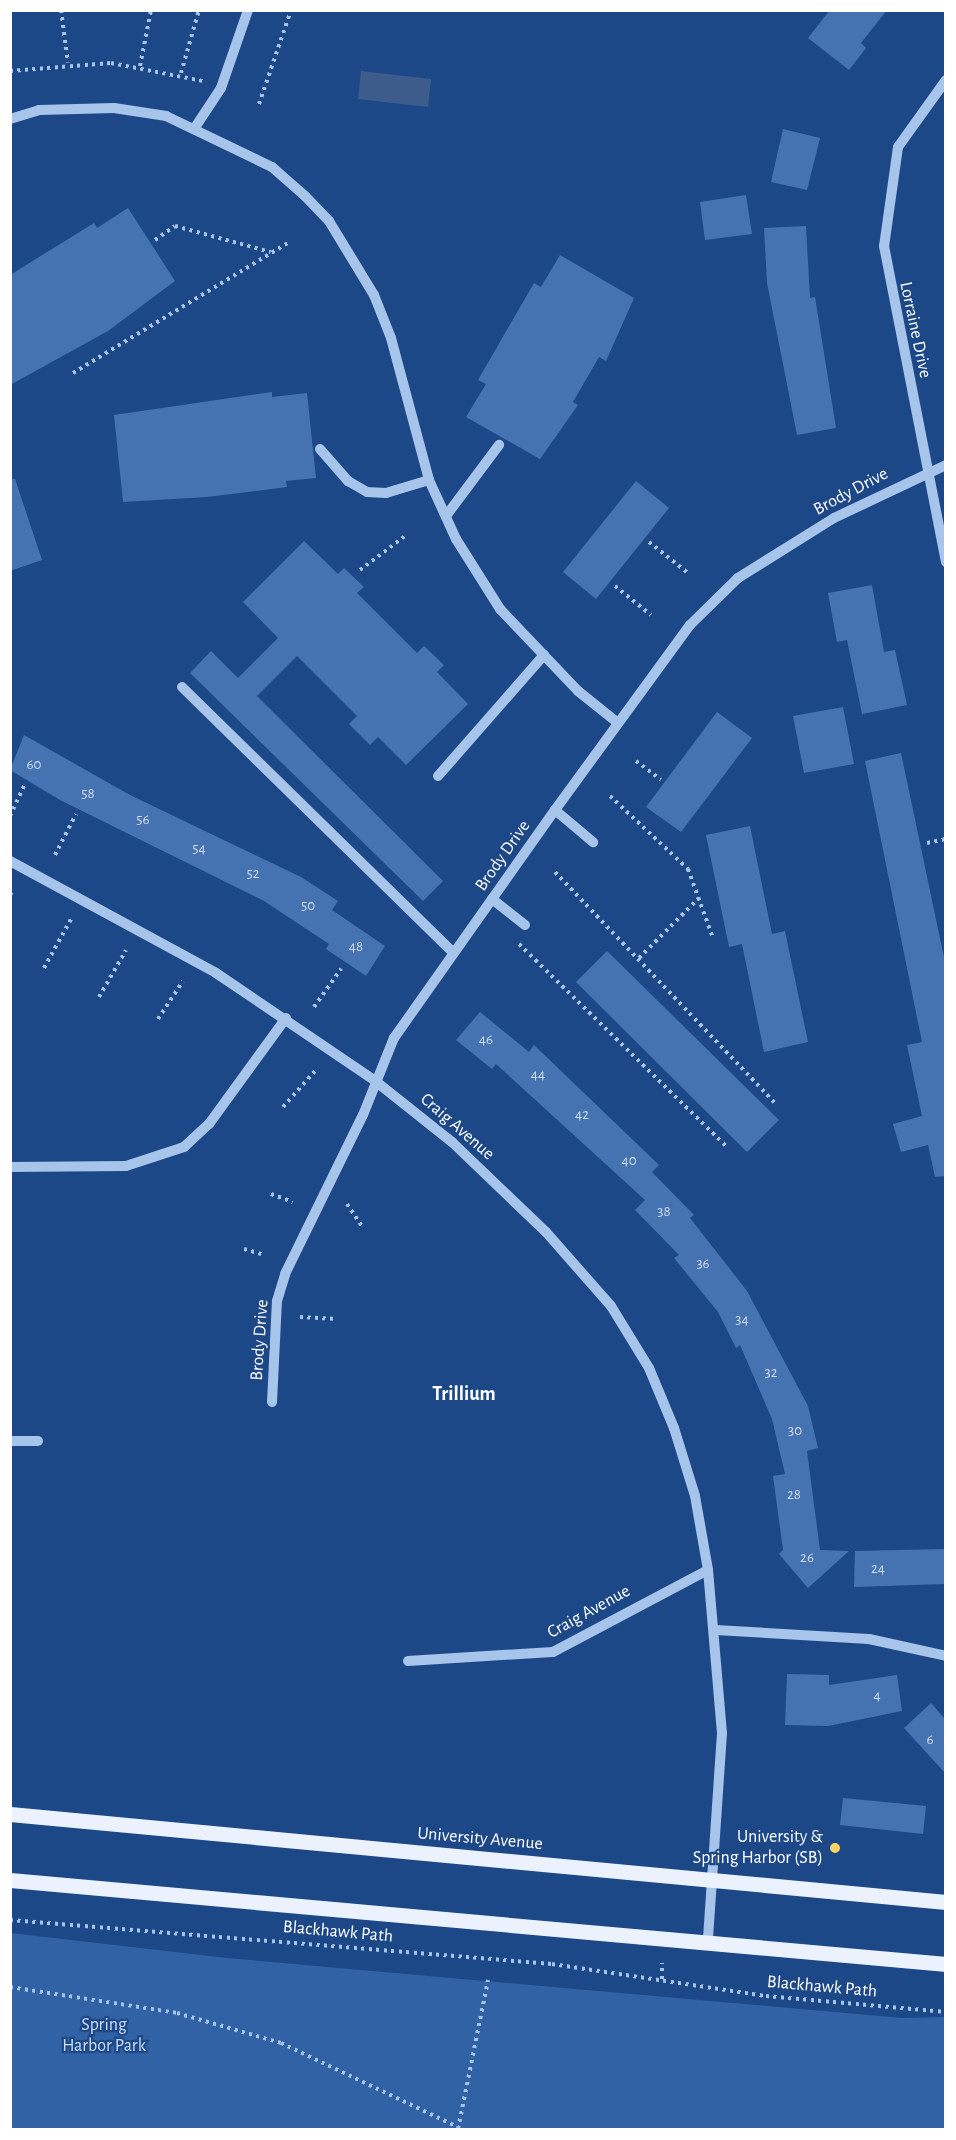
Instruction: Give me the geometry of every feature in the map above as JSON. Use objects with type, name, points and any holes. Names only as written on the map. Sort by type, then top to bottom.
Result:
[{"type":"main road","name":"University Avenue","points":[[10,1814],[945,1902]]},
{"type":"main road","points":[[10,1880],[708,1940],[945,1964]]},
{"type":"street","points":[[196,126],[221,88],[248,10]]},
{"type":"street","name":"Lorraine Drive","points":[[945,80],[921,109],[898,147],[884,246],[945,562]]},
{"type":"street","points":[[10,119],[39,110],[114,108],[196,126],[272,167],[329,221],[374,295],[391,338],[429,480],[446,516],[500,609],[544,655],[618,723]]},
{"type":"street","points":[[446,516],[499,445]]},
{"type":"street","points":[[320,449],[348,481],[367,492],[429,480]]},
{"type":"street","name":"Brody Drive","points":[[272,1402],[277,1301],[285,1274],[363,1115],[374,1080],[394,1038],[555,810],[690,625],[738,578],[834,518],[926,472],[945,465]]},
{"type":"street","points":[[438,776],[544,655]]},
{"type":"street","points":[[182,687],[454,953]]},
{"type":"street","points":[[555,810],[593,842]]},
{"type":"street","name":"Craig Avenue","points":[[10,861],[160,939],[286,1018],[374,1080],[470,1158],[546,1232],[611,1306],[649,1368],[674,1428],[695,1496],[708,1569],[716,1630],[722,1733],[714,1879],[708,1940]]},
{"type":"street","points":[[492,899],[525,925]]},
{"type":"street","points":[[10,1167],[126,1166],[175,1152],[209,1124],[286,1018]]},
{"type":"street","points":[[10,1441],[38,1441]]},
{"type":"street","name":"Craig Avenue","points":[[408,1661],[553,1652],[708,1569]]},
{"type":"street","points":[[716,1630],[869,1639],[945,1656]]},
{"type":"path","points":[[61,10],[68,63]]},
{"type":"path","points":[[140,66],[151,10]]},
{"type":"path","points":[[181,73],[199,10]]},
{"type":"path","points":[[259,104],[291,10]]},
{"type":"path","points":[[10,71],[68,63],[140,66],[181,73],[209,83]]},
{"type":"path","points":[[155,240],[175,226],[272,252]]},
{"type":"path","points":[[73,373],[289,242]]},
{"type":"path","points":[[360,570],[384,547],[405,536]]},
{"type":"path","points":[[650,542],[688,573]]},
{"type":"path","points":[[615,586],[651,615]]},
{"type":"path","points":[[636,761],[661,780]]},
{"type":"path","points":[[10,816],[25,784]]},
{"type":"path","points":[[610,796],[688,869],[713,938]]},
{"type":"path","points":[[55,855],[76,814]]},
{"type":"path","points":[[927,843],[945,839]]},
{"type":"path","points":[[555,872],[775,1103]]},
{"type":"path","points":[[639,958],[699,898]]},
{"type":"path","points":[[44,968],[71,919]]},
{"type":"path","points":[[510,935],[726,1146]]},
{"type":"path","points":[[99,997],[126,950]]},
{"type":"path","points":[[314,1007],[341,969]]},
{"type":"path","points":[[158,1019],[183,981]]},
{"type":"path","points":[[283,1107],[315,1071]]},
{"type":"path","points":[[271,1194],[292,1202]]},
{"type":"path","points":[[347,1204],[363,1228]]},
{"type":"path","points":[[244,1249],[265,1256]]},
{"type":"path","points":[[300,1317],[333,1319]]},
{"type":"path","name":"Blackhawk Path","points":[[10,1920],[552,1964],[766,1996],[945,2012]]},
{"type":"path","points":[[662,1963],[662,1979]]},
{"type":"path","points":[[10,1987],[177,2013],[281,2043],[458,2128],[488,1980]]},
{"type":"green space","name":"Spring Harbor Park","points":[[11,1933],[227,1958],[902,2018],[945,2017],[945,2129],[11,2129]]},
{"type":"shaded area","points":[[361,71],[431,79],[428,107],[358,99]]},
{"type":"building","points":[[830,10],[887,10],[861,43],[866,48],[849,70],[808,38]]},
{"type":"building","points":[[783,129],[820,138],[807,190],[771,182]]},
{"type":"building","points":[[746,195],[752,234],[705,240],[700,202]]},
{"type":"building","points":[[128,208],[175,281],[108,331],[10,385],[10,275],[94,223],[97,228]]},
{"type":"building","points":[[806,226],[810,298],[815,297],[836,428],[797,435],[767,283],[764,228]]},
{"type":"building","points":[[560,255],[634,298],[606,361],[599,357],[573,402],[578,405],[540,459],[466,417],[486,384],[478,380],[534,283],[541,287]]},
{"type":"building","points":[[272,392],[272,397],[307,393],[316,478],[286,481],[287,487],[207,497],[123,502],[114,415]]},
{"type":"building","points":[[10,479],[15,479],[42,560],[10,571]]},
{"type":"building","points":[[636,481],[669,508],[596,599],[563,572]]},
{"type":"building","points":[[304,541],[338,574],[344,568],[364,587],[357,593],[417,653],[424,646],[444,665],[437,672],[468,704],[406,765],[378,737],[370,745],[349,724],[357,716],[297,656],[257,696],[443,881],[423,901],[190,673],[211,651],[238,678],[278,638],[243,602]]},
{"type":"building","points":[[872,585],[884,652],[895,650],[907,705],[862,714],[847,640],[837,642],[828,593]]},
{"type":"building","points":[[843,707],[854,764],[804,773],[793,716]]},
{"type":"building","points":[[717,712],[752,738],[681,832],[646,807]]},
{"type":"building","points":[[24,735],[130,795],[301,877],[338,901],[332,910],[385,946],[366,976],[326,949],[329,944],[264,901],[60,800],[10,770]]},
{"type":"building","points":[[901,753],[945,962],[945,1176],[935,1177],[928,1145],[901,1152],[893,1124],[922,1116],[907,1045],[922,1042],[865,761]]},
{"type":"building","points":[[750,826],[772,934],[785,931],[808,1042],[764,1052],[742,944],[729,947],[706,835]]},
{"type":"building","points":[[607,951],[779,1120],[747,1152],[576,982]]},
{"type":"building","points":[[480,1012],[529,1052],[534,1045],[659,1165],[652,1172],[694,1215],[690,1218],[747,1291],[808,1406],[818,1448],[807,1451],[820,1550],[849,1551],[808,1588],[779,1554],[783,1550],[773,1476],[785,1474],[772,1419],[740,1345],[736,1348],[718,1312],[674,1258],[679,1255],[635,1210],[645,1200],[496,1064],[492,1069],[456,1040]]},
{"type":"building","points":[[945,1549],[945,1584],[854,1587],[855,1551]]},
{"type":"building","points":[[787,1674],[829,1675],[829,1685],[897,1675],[902,1711],[828,1726],[785,1725]]},
{"type":"building","points":[[931,1703],[945,1719],[945,1773],[904,1728]]},
{"type":"building","points":[[843,1798],[926,1806],[923,1834],[840,1825]]},
{"type":"place","name":"University & Spring Harbor (SB)","points":[[835,1848]]},
{"type":"district","name":"Trillium","points":[[464,1394]]}]
